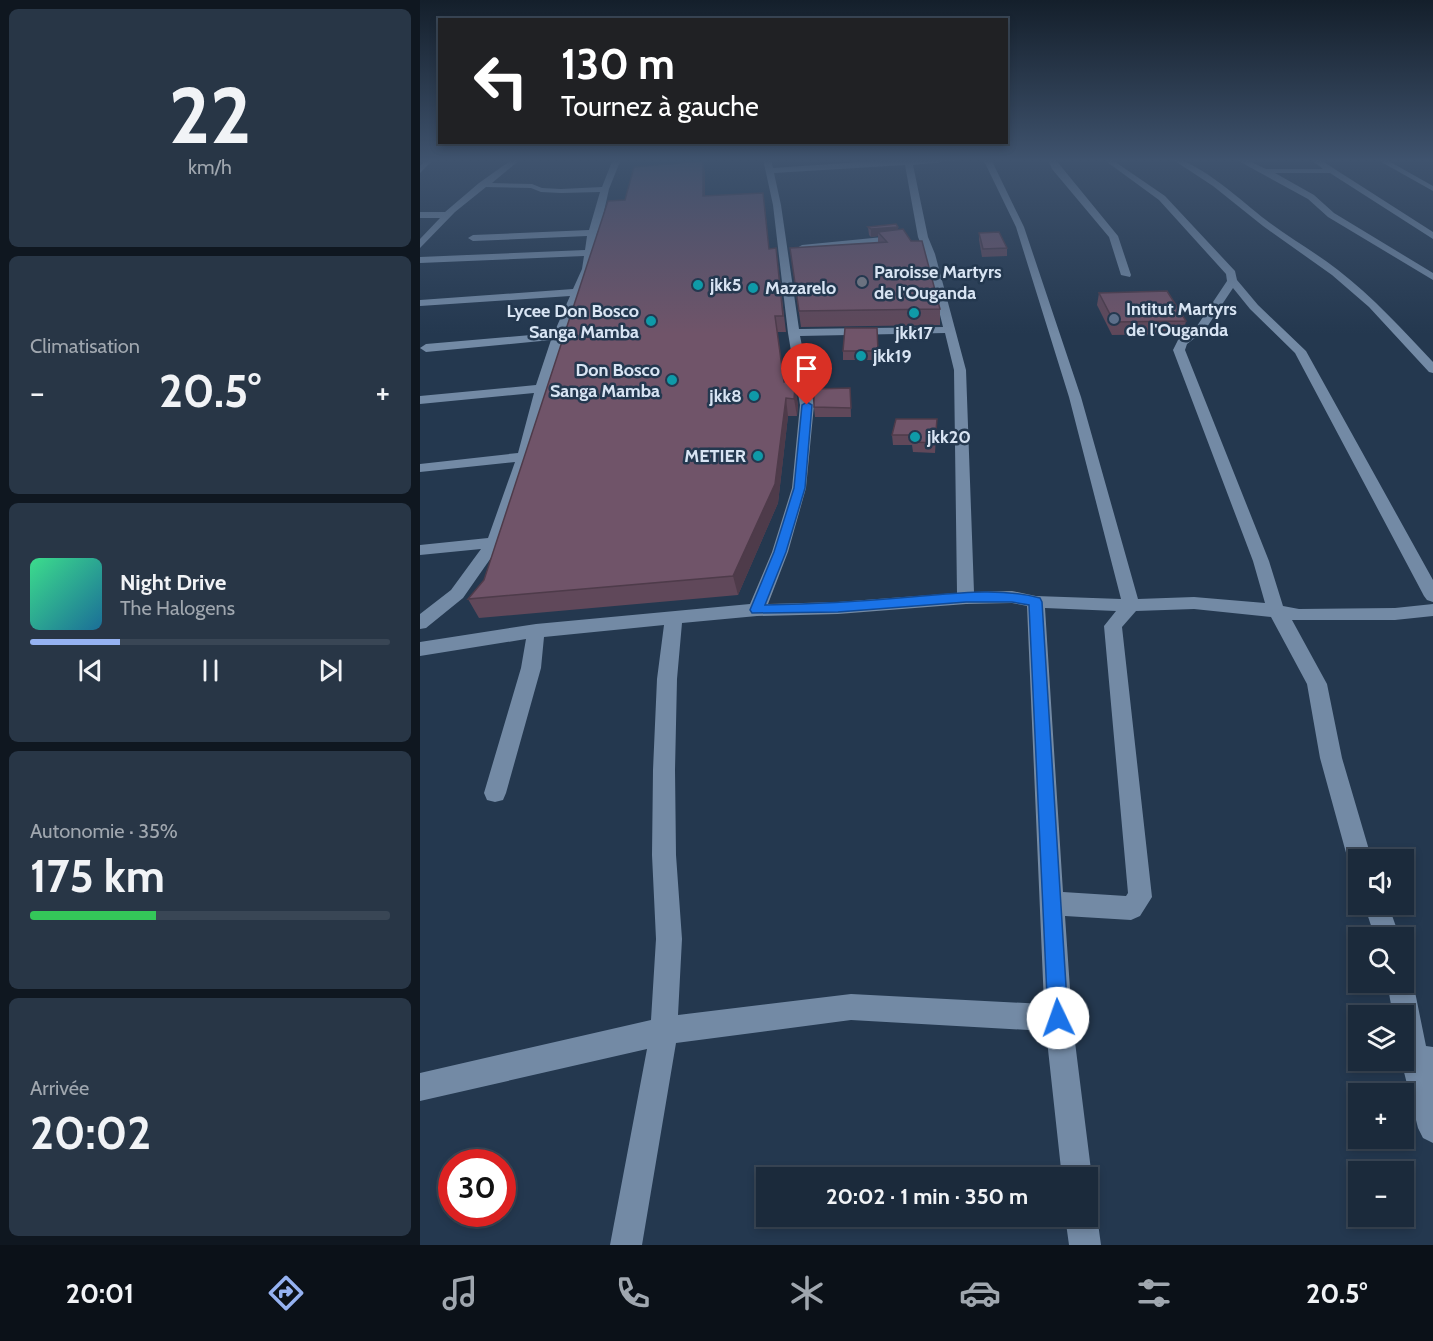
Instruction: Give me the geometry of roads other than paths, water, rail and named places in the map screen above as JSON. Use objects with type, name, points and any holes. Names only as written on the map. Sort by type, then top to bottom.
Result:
[{"type":"street","points":[[420,245],[445,217]]},
{"type":"street","points":[[420,623],[457,594],[494,542],[524,457],[541,388],[558,336],[587,269],[592,233],[599,217]]},
{"type":"street","points":[[757,610],[780,552],[799,488],[807,405],[794,333],[778,217]]},
{"type":"street","points":[[919,217],[960,370],[966,598]]},
{"type":"street","points":[[1016,217],[1075,397],[1131,605]]},
{"type":"street","points":[[1097,217],[1113,236],[1126,275]]},
{"type":"street","points":[[1180,217],[1225,265],[1232,281],[1254,307],[1300,351],[1433,596]]},
{"type":"street","points":[[1257,217],[1336,273],[1373,305],[1433,369]]},
{"type":"street","points":[[1336,217],[1433,277]]},
{"type":"street","points":[[1406,217],[1433,236]]},
{"type":"street","points":[[473,238],[592,233]]},
{"type":"street","points":[[782,250],[923,237]]},
{"type":"street","points":[[420,260],[588,253]]},
{"type":"street","points":[[1232,281],[1202,328],[1182,342],[1179,350],[1261,561],[1276,611],[1286,624],[1317,684],[1332,758],[1357,849]]},
{"type":"street","points":[[420,303],[577,292]]},
{"type":"street","points":[[794,333],[948,330]]},
{"type":"street","points":[[426,348],[558,336]]},
{"type":"street","points":[[420,399],[541,388]]},
{"type":"street","points":[[420,468],[524,457]]},
{"type":"street","points":[[420,550],[494,542]]},
{"type":"street","points":[[420,649],[536,631],[757,610],[838,608],[966,598],[1012,597],[1036,602],[1131,605],[1194,603],[1243,606],[1299,615],[1395,614],[1433,610]]},
{"type":"street","points":[[1036,602],[1058,1018],[1076,1167]]},
{"type":"street","points":[[1051,903],[1131,908],[1140,897],[1113,626],[1131,605]]},
{"type":"street","points":[[626,1245],[664,1031],[669,939],[664,855],[664,770],[667,679],[674,618]]},
{"type":"street","points":[[495,793],[531,668],[536,631]]},
{"type":"street","points":[[1403,993],[1424,1059],[1433,1128]]},
{"type":"street","points":[[420,1086],[664,1031],[850,1007],[1058,1018]]},
{"type":"street","points":[[1082,1227],[1084,1245]]},
{"type":"place","name":"Paroisse Martyrs de l'Ouganda","points":[[862,282]]},
{"type":"place","name":"jkk5","points":[[698,285]]},
{"type":"place","name":"Mazarelo","points":[[753,288]]},
{"type":"place","name":"jkk17","points":[[914,313]]},
{"type":"place","name":"Intitut Martyrs de l'Ouganda","points":[[1114,319]]},
{"type":"place","name":"Lycee Don Bosco Sanga Mamba","points":[[651,321]]},
{"type":"place","name":"jkk19","points":[[861,356]]},
{"type":"place","name":"Don Bosco Sanga Mamba","points":[[672,380]]},
{"type":"place","name":"jkk8","points":[[754,396]]},
{"type":"place","name":"jkk20","points":[[915,437]]},
{"type":"place","name":"METIER","points":[[758,456]]}]
